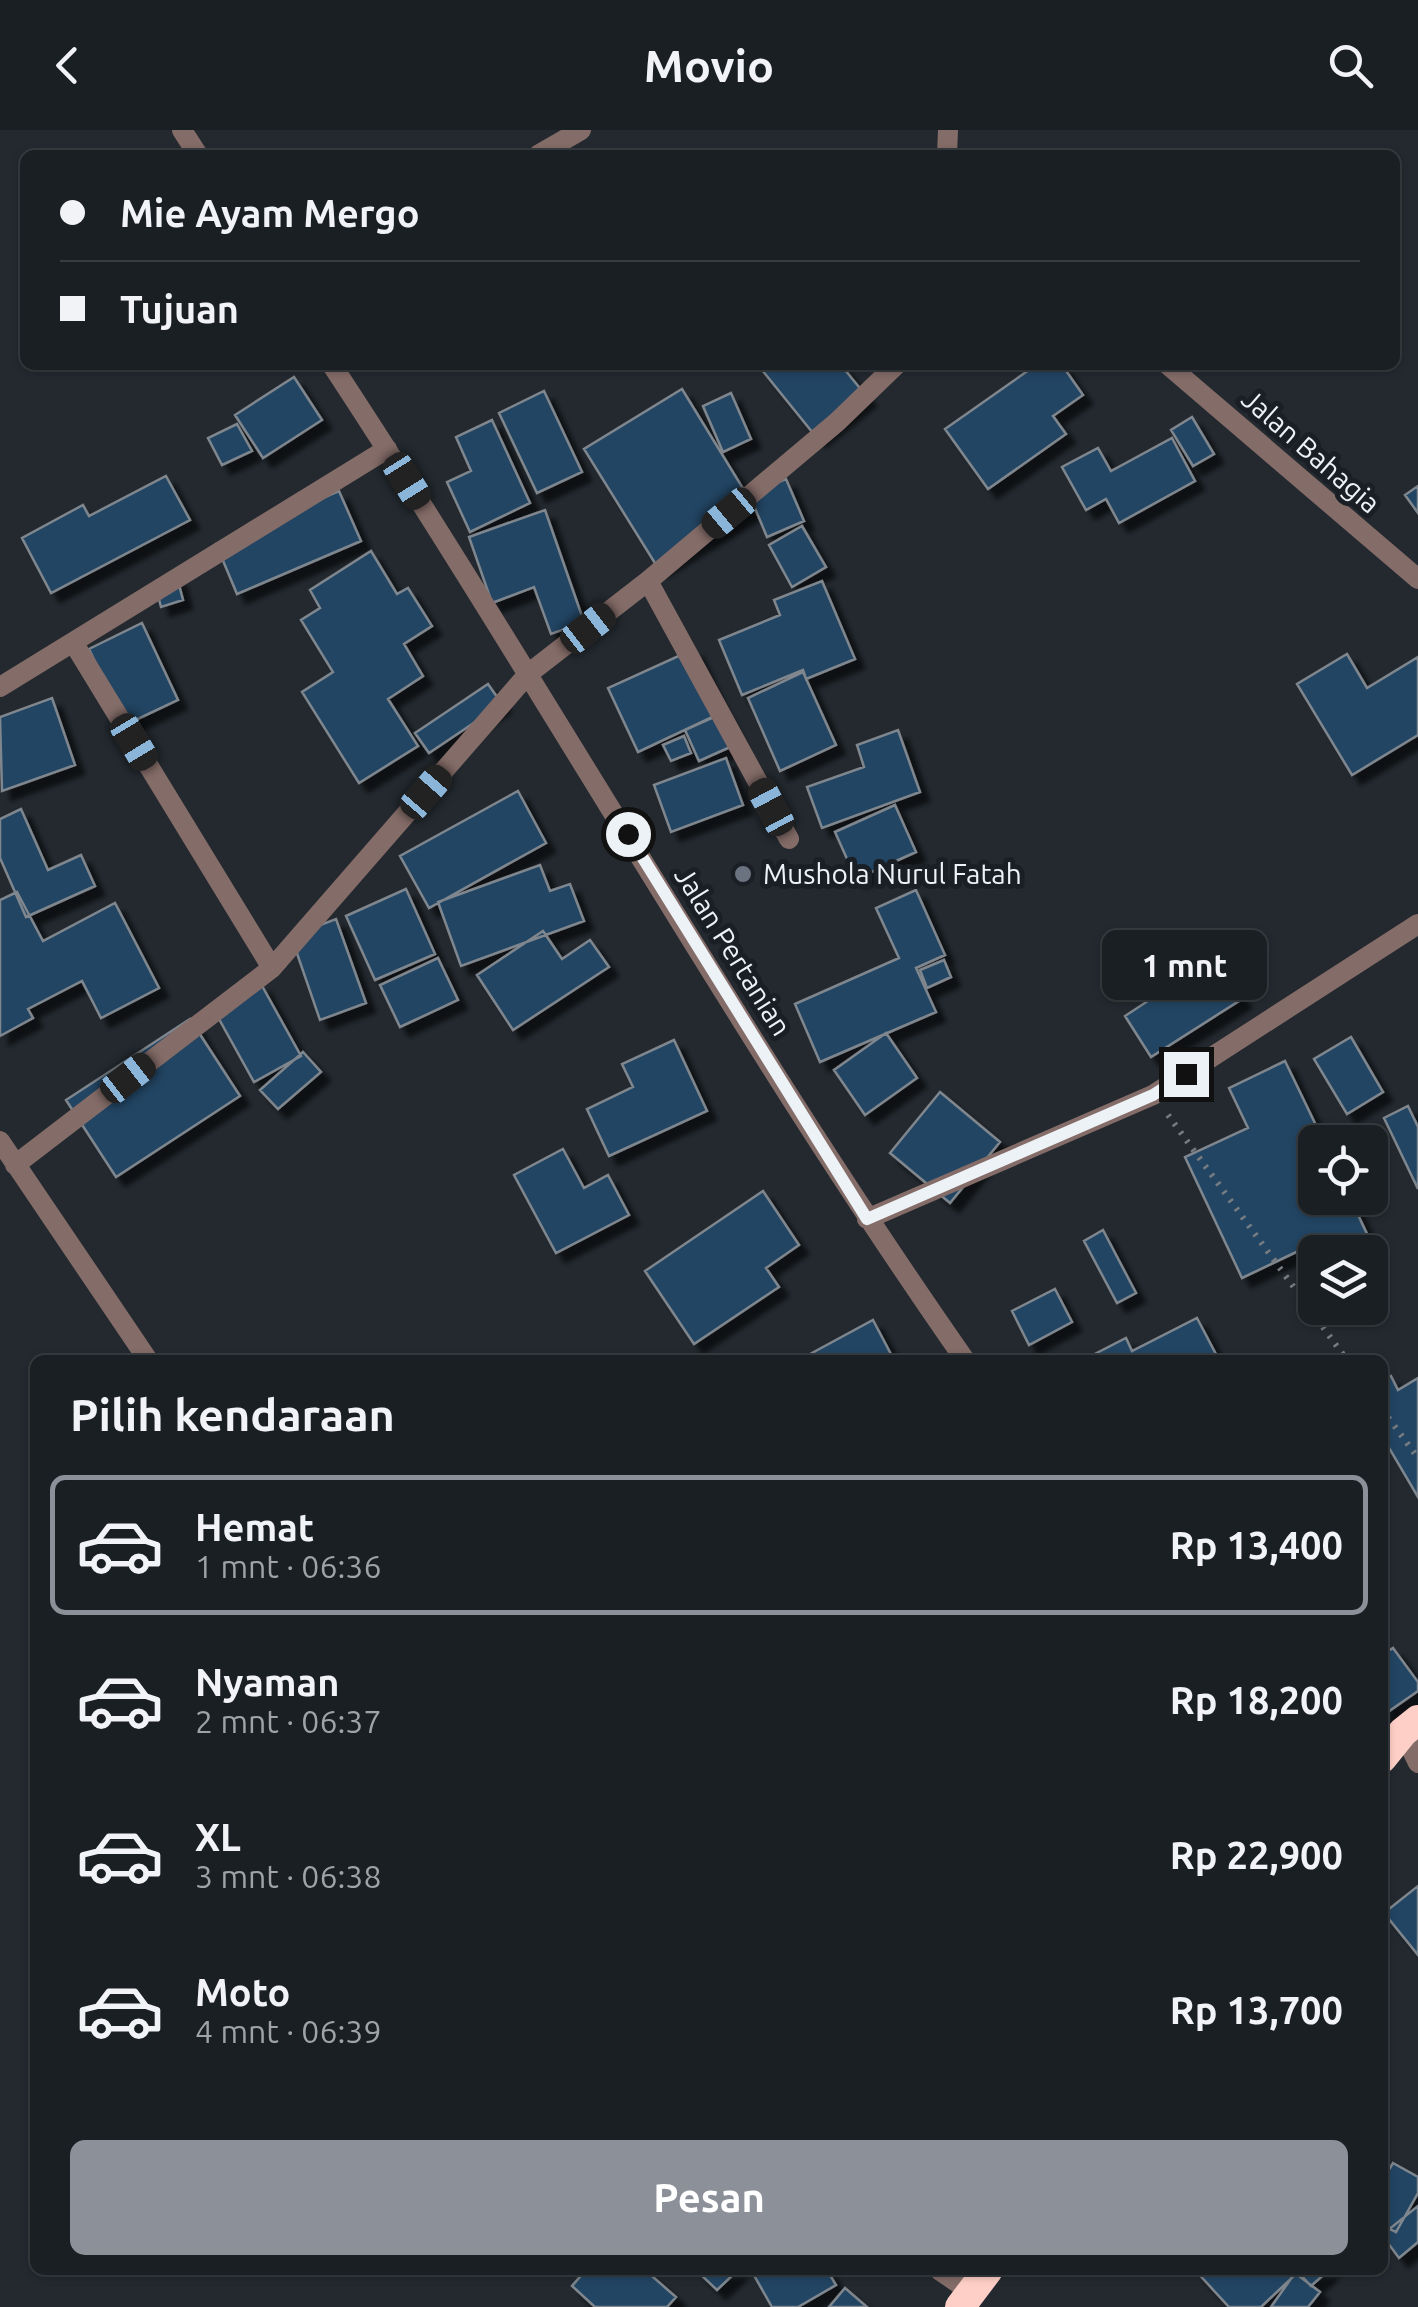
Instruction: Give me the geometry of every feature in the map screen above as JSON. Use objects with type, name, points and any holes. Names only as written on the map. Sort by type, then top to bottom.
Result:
[{"type":"highway","points":[[1388,1751],[1410,1726]]},
{"type":"street","points":[[547,150],[581,130]]},
{"type":"street","name":"Jalan Pertanian","points":[[335,370],[867,1219],[962,1355]]},
{"type":"street","points":[[15,1165],[272,968],[528,674],[648,581],[838,422],[891,370]]},
{"type":"street","name":"Jalan Bahagia","points":[[1174,370],[1418,579]]},
{"type":"street","points":[[0,687],[387,449]]},
{"type":"street","points":[[648,581],[789,839]]},
{"type":"street","points":[[73,642],[272,968]]},
{"type":"street","points":[[867,1219],[1153,1095],[1418,924]]},
{"type":"street","points":[[0,1142],[145,1355]]},
{"type":"street","points":[[1410,1726],[1418,1763]]},
{"type":"street","points":[[948,2275],[973,2290]]},
{"type":"path","points":[[1153,1095],[1343,1355]]},
{"type":"path","points":[[1388,1417],[1418,1458]]},
{"type":"building","points":[[762,370],[845,370],[867,397],[817,438]]},
{"type":"building","points":[[1029,370],[1066,370],[1083,395],[1053,416],[1066,434],[988,489],[945,429]]},
{"type":"building","points":[[294,377],[322,420],[263,458],[235,415]]},
{"type":"building","points":[[682,389],[755,508],[658,568],[584,449]]},
{"type":"building","points":[[544,391],[582,472],[537,493],[499,413]]},
{"type":"building","points":[[731,393],[751,439],[723,452],[703,406]]},
{"type":"building","points":[[1192,417],[1214,454],[1193,466],[1171,430]]},
{"type":"building","points":[[492,420],[530,503],[470,532],[447,482],[471,471],[456,437]]},
{"type":"building","points":[[237,424],[252,451],[222,465],[208,438]]},
{"type":"building","points":[[1172,438],[1195,481],[1119,523],[1106,499],[1086,510],[1062,467],[1098,448],[1111,471]]},
{"type":"building","points":[[166,476],[190,520],[51,593],[22,538],[83,505],[89,516]]},
{"type":"building","points":[[786,479],[804,521],[767,537],[749,494]]},
{"type":"building","points":[[1418,486],[1418,513],[1405,495]]},
{"type":"building","points":[[339,491],[361,541],[237,594],[216,544]]},
{"type":"building","points":[[545,510],[584,622],[551,634],[534,587],[492,603],[469,537]]},
{"type":"building","points":[[802,526],[826,567],[792,587],[769,545]]},
{"type":"building","points":[[371,551],[397,594],[408,588],[432,626],[404,644],[423,676],[388,699],[418,746],[359,783],[302,692],[333,672],[301,620],[320,608],[310,590]]},
{"type":"building","points":[[177,577],[183,600],[161,607],[155,584]]},
{"type":"building","points":[[822,581],[855,659],[806,679],[803,670],[742,695],[719,640],[780,615],[774,600]]},
{"type":"building","points":[[142,623],[178,700],[125,725],[89,649]]},
{"type":"building","points":[[694,649],[723,712],[638,752],[608,688]]},
{"type":"building","points":[[1347,654],[1367,688],[1418,657],[1418,735],[1352,775],[1297,684]]},
{"type":"building","points":[[803,672],[836,745],[780,771],[748,698]]},
{"type":"building","points":[[488,684],[502,704],[429,753],[415,733]]},
{"type":"building","points":[[52,698],[75,765],[2,791],[0,717]]},
{"type":"building","points":[[725,712],[739,743],[699,761],[685,730]]},
{"type":"building","points":[[898,730],[920,792],[822,828],[807,787],[864,767],[857,745]]},
{"type":"building","points":[[684,736],[691,753],[671,761],[663,745]]},
{"type":"building","points":[[726,758],[743,805],[671,832],[654,785]]},
{"type":"building","points":[[518,791],[546,843],[429,908],[400,856]]},
{"type":"building","points":[[895,805],[916,852],[856,879],[835,832]]},
{"type":"building","points":[[21,809],[48,870],[81,855],[95,886],[26,917],[0,858],[0,819]]},
{"type":"building","points":[[540,865],[550,891],[570,884],[584,921],[461,966],[438,902]]},
{"type":"building","points":[[406,889],[435,954],[375,980],[346,916]]},
{"type":"building","points":[[916,890],[945,955],[916,968],[936,1012],[820,1062],[795,1004],[899,958],[876,908]]},
{"type":"building","points":[[17,892],[43,941],[115,903],[159,988],[101,1018],[82,981],[28,1009],[33,1018],[0,1036],[0,900]]},
{"type":"building","points":[[336,919],[366,1003],[320,1020],[291,936]]},
{"type":"building","points":[[543,931],[562,959],[590,940],[609,967],[513,1030],[477,975]]},
{"type":"building","points":[[1199,931],[1242,999],[1151,1057],[1125,1016],[1154,997],[1137,971]]},
{"type":"building","points":[[438,958],[458,1000],[400,1027],[380,985]]},
{"type":"building","points":[[944,960],[951,977],[927,988],[920,970]]},
{"type":"building","points":[[261,984],[301,1056],[254,1082],[214,1010]]},
{"type":"building","points":[[190,1019],[240,1096],[116,1177],[66,1100]]},
{"type":"building","points":[[886,1033],[917,1078],[865,1115],[834,1070]]},
{"type":"building","points":[[1351,1037],[1383,1092],[1347,1114],[1314,1059]]},
{"type":"building","points":[[674,1040],[707,1111],[609,1156],[587,1109],[633,1087],[622,1064]]},
{"type":"building","points":[[303,1052],[321,1072],[278,1109],[260,1090]]},
{"type":"building","points":[[1285,1061],[1316,1125],[1298,1125],[1298,1215],[1358,1215],[1368,1235],[1298,1235],[1298,1251],[1242,1278],[1185,1157],[1248,1128],[1229,1088]]},
{"type":"building","points":[[940,1092],[1000,1142],[950,1203],[890,1153]]},
{"type":"building","points":[[1408,1106],[1418,1127],[1418,1189],[1388,1125],[1384,1118]]},
{"type":"building","points":[[563,1149],[584,1188],[608,1175],[629,1215],[556,1253],[514,1175]]},
{"type":"building","points":[[763,1191],[799,1245],[766,1268],[779,1287],[694,1344],[645,1271]]},
{"type":"building","points":[[1103,1230],[1136,1293],[1117,1303],[1084,1241]]},
{"type":"building","points":[[1055,1289],[1072,1322],[1029,1345],[1012,1311]]},
{"type":"building","points":[[1197,1318],[1216,1355],[1093,1355],[1126,1338],[1132,1351]]},
{"type":"building","points":[[873,1320],[891,1355],[808,1355]]},
{"type":"building","points":[[1391,1376],[1398,1390],[1418,1378],[1418,1497],[1388,1446]]},
{"type":"building","points":[[1393,1648],[1418,1682],[1418,1691],[1388,1712],[1388,1651]]},
{"type":"building","points":[[1418,1886],[1418,1955],[1388,1918],[1388,1910]]},
{"type":"building","points":[[1393,2163],[1418,2177],[1418,2193],[1396,2232],[1388,2228],[1388,2171]]},
{"type":"building","points":[[1418,2206],[1418,2242],[1399,2258],[1388,2243],[1388,2230]]},
{"type":"building","points":[[582,2275],[651,2275],[676,2297],[667,2307],[595,2307],[572,2286]]},
{"type":"building","points":[[701,2275],[733,2275],[717,2290]]},
{"type":"building","points":[[754,2275],[830,2275],[836,2285],[798,2307],[772,2307]]},
{"type":"building","points":[[1200,2275],[1295,2275],[1261,2307],[1229,2307]]},
{"type":"building","points":[[1294,2275],[1320,2292],[1308,2307],[1271,2307]]},
{"type":"building","points":[[1301,2275],[1323,2275],[1311,2286]]},
{"type":"building","points":[[845,2288],[867,2307],[829,2307]]},
{"type":"place","name":"Mushola Nurul Fatah","points":[[743,874]]},
{"type":"route","points":[[628,834],[867,1219],[1153,1095],[1186,1074]]}]
